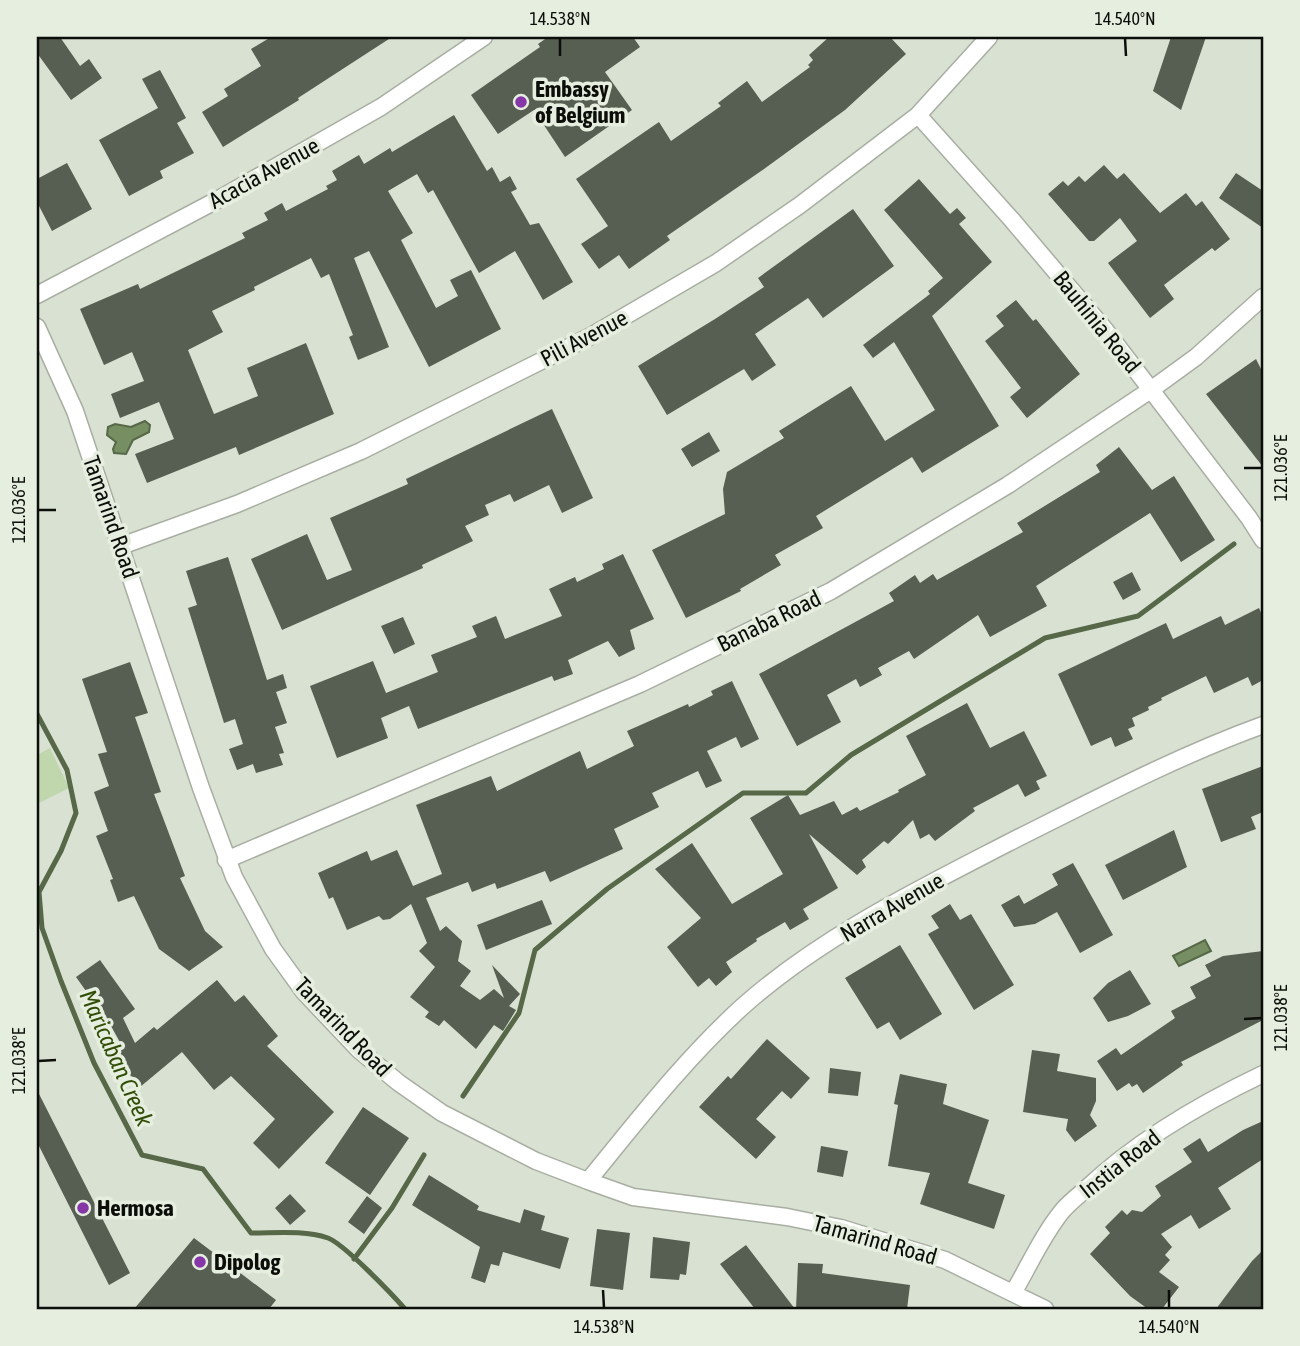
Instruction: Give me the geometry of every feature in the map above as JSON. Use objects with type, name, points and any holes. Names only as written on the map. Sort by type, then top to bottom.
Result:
[{"type":"street","name":"Acacia Avenue","points":[[37,295],[219,199],[381,107],[484,37]]},
{"type":"street","name":"Pili Avenue","points":[[121,546],[237,504],[361,451],[591,336],[716,263],[800,205],[918,116],[989,37]]},
{"type":"street","name":"Bauhinia Road","points":[[918,116],[1012,219],[1106,331],[1263,540]]},
{"type":"street","name":"Banaba Road","points":[[226,860],[640,684],[831,591],[1008,485],[1152,389],[1196,357],[1263,297]]},
{"type":"street","name":"Tamarind Road","points":[[37,327],[75,411],[226,860],[273,949],[304,992],[359,1050],[398,1083],[442,1112],[536,1161],[588,1181],[633,1197],[787,1217],[841,1228],[945,1260],[1045,1309]]},
{"type":"street","name":"Narra Avenue","points":[[588,1181],[692,1056],[744,1006],[792,967],[897,900],[1112,791],[1263,725]]},
{"type":"street","name":"Instia Road","points":[[1013,1293],[1063,1210],[1099,1177],[1133,1149],[1177,1121],[1225,1092],[1263,1074]]},
{"type":"shaded area","points":[[145,421],[150,425],[149,432],[133,440],[126,454],[114,453],[116,442],[107,435],[108,427],[115,424],[131,427]]},
{"type":"shaded area","points":[[50,748],[69,788],[37,804],[37,755]]},
{"type":"shaded area","points":[[1205,940],[1211,951],[1179,966],[1173,956]]},
{"type":"building","points":[[37,37],[60,37],[80,66],[89,59],[102,78],[71,100],[37,53]]},
{"type":"building","points":[[271,37],[392,37],[223,147],[202,112],[228,96],[224,89],[261,66],[251,49]]},
{"type":"building","points":[[548,37],[633,37],[640,47],[605,72],[632,110],[565,157],[534,110],[498,134],[471,95],[540,47],[538,44]]},
{"type":"building","points":[[829,37],[890,37],[906,54],[845,110],[667,236],[670,240],[629,269],[619,255],[599,269],[581,244],[608,226],[576,179],[659,122],[671,141],[721,106],[718,103],[747,81],[762,102],[810,67],[808,65],[813,60],[809,55]]},
{"type":"building","points":[[1171,37],[1206,37],[1181,110],[1153,91]]},
{"type":"building","points":[[160,70],[186,118],[177,123],[194,153],[160,171],[163,178],[129,196],[99,140],[158,108],[142,79]]},
{"type":"building","points":[[454,115],[487,171],[492,167],[500,182],[510,176],[517,189],[511,192],[530,225],[539,223],[573,282],[543,300],[515,251],[479,273],[433,190],[428,193],[417,174],[388,191],[413,233],[401,240],[436,308],[458,296],[450,280],[471,270],[501,329],[429,367],[369,251],[354,258],[389,347],[358,360],[349,337],[353,335],[329,274],[321,278],[311,258],[212,311],[223,332],[188,350],[214,414],[258,396],[247,368],[306,343],[334,414],[239,455],[236,447],[147,483],[135,454],[174,439],[159,402],[120,418],[111,394],[144,381],[132,352],[104,365],[80,309],[138,284],[140,289],[245,238],[242,233],[268,220],[264,213],[282,203],[286,211],[328,189],[326,186],[337,180],[332,171],[359,155],[364,164],[390,148],[392,152]]},
{"type":"building","points":[[67,163],[92,209],[52,231],[37,202],[37,179]]},
{"type":"building","points":[[1104,165],[1117,179],[1124,173],[1160,213],[1186,193],[1196,206],[1202,201],[1230,239],[1215,251],[1212,248],[1164,285],[1174,299],[1150,318],[1108,263],[1137,241],[1120,218],[1094,241],[1089,241],[1048,194],[1063,181],[1068,186],[1079,176],[1085,182]]},
{"type":"building","points":[[1236,173],[1263,191],[1263,228],[1219,198]]},
{"type":"building","points":[[919,179],[950,214],[957,208],[966,218],[959,224],[992,262],[932,316],[999,426],[922,473],[912,457],[816,516],[823,528],[775,555],[781,565],[740,589],[741,591],[686,618],[652,550],[725,514],[723,489],[727,472],[784,438],[779,431],[851,386],[885,441],[935,410],[894,342],[873,358],[863,345],[930,294],[928,291],[943,278],[884,210]]},
{"type":"building","points":[[853,209],[894,266],[823,318],[808,298],[755,334],[776,365],[752,381],[744,369],[667,415],[638,366],[764,287],[758,278]]},
{"type":"building","points":[[1016,300],[1033,321],[1036,319],[1080,374],[1027,418],[1010,397],[1021,388],[985,341],[1004,326],[996,316]]},
{"type":"building","points":[[1256,359],[1263,373],[1263,467],[1206,394]]},
{"type":"building","points":[[552,409],[593,498],[562,513],[549,485],[514,502],[510,494],[485,505],[489,515],[465,526],[473,541],[422,565],[423,568],[282,630],[251,559],[307,534],[327,580],[352,570],[330,518],[408,484],[406,479]]},
{"type":"building","points":[[709,432],[720,451],[692,467],[681,449]]},
{"type":"building","points":[[1119,447],[1152,490],[1174,476],[1215,540],[1181,562],[1150,513],[1036,586],[1047,606],[990,637],[978,615],[914,659],[909,651],[878,668],[882,675],[860,687],[856,679],[827,695],[841,722],[797,746],[759,674],[894,601],[889,593],[915,575],[920,583],[933,574],[937,580],[1023,532],[1017,523],[1100,472],[1096,465]]},
{"type":"building","points":[[623,554],[654,619],[630,630],[635,649],[619,657],[608,641],[568,660],[573,674],[554,681],[552,676],[418,729],[409,706],[381,718],[388,738],[337,758],[310,686],[373,661],[386,693],[438,672],[431,655],[477,637],[472,626],[496,616],[505,639],[562,616],[549,589],[575,577],[577,582],[604,569],[602,564]]},
{"type":"building","points":[[228,557],[267,680],[283,674],[287,688],[276,692],[287,723],[275,727],[284,753],[279,754],[283,765],[256,773],[253,764],[237,770],[229,749],[243,744],[235,719],[224,723],[188,608],[197,605],[186,571]]},
{"type":"building","points":[[1132,572],[1141,590],[1123,600],[1113,582]]},
{"type":"building","points":[[1259,608],[1263,617],[1263,680],[1252,686],[1248,677],[1214,693],[1206,676],[1161,698],[1162,700],[1148,707],[1149,710],[1132,718],[1135,726],[1128,729],[1133,739],[1115,747],[1111,737],[1091,746],[1058,674],[1166,623],[1173,639],[1221,616],[1225,625]]},
{"type":"building","points":[[403,617],[415,644],[394,654],[381,626]]},
{"type":"building","points":[[130,662],[148,713],[135,717],[161,792],[154,794],[185,876],[180,878],[205,931],[223,947],[189,971],[159,949],[134,896],[118,902],[110,880],[113,879],[96,836],[108,831],[94,792],[109,786],[98,754],[107,752],[82,679]]},
{"type":"building","points":[[732,681],[759,739],[741,748],[736,737],[707,751],[722,781],[706,788],[698,771],[652,793],[659,807],[614,829],[623,849],[550,882],[545,871],[497,889],[495,883],[472,892],[468,882],[426,898],[440,931],[446,926],[462,941],[458,961],[471,971],[460,986],[480,1000],[494,989],[504,998],[492,965],[520,994],[509,1006],[516,1010],[503,1031],[494,1025],[476,1049],[444,1020],[439,1026],[425,1017],[429,1012],[410,997],[435,967],[419,951],[427,943],[411,904],[390,919],[383,920],[379,916],[347,930],[333,897],[329,899],[318,873],[367,851],[371,861],[397,850],[413,886],[442,874],[416,805],[491,776],[497,791],[580,751],[587,769],[634,746],[627,731],[688,704],[689,707],[713,695],[711,691]]},
{"type":"building","points":[[967,703],[990,748],[1024,731],[1047,776],[1036,781],[1040,789],[1025,797],[1018,784],[973,808],[975,811],[935,841],[929,834],[920,839],[913,820],[888,844],[884,841],[862,860],[866,867],[857,875],[809,834],[838,888],[803,909],[809,919],[790,930],[785,922],[756,939],[757,941],[726,962],[732,972],[716,986],[709,978],[698,987],[667,947],[701,918],[655,869],[692,843],[732,904],[783,874],[750,818],[788,795],[800,815],[834,801],[842,815],[857,807],[860,811],[899,792],[898,790],[926,775],[906,736]]},
{"type":"building","points":[[1263,766],[1263,812],[1251,817],[1256,829],[1221,842],[1202,789]]},
{"type":"building","points":[[1174,830],[1187,867],[1123,900],[1105,865]]},
{"type":"building","points":[[1073,863],[1113,935],[1080,953],[1057,912],[1035,924],[1014,927],[1001,905],[1019,895],[1024,904],[1058,885],[1052,874]]},
{"type":"building","points":[[542,900],[552,924],[486,950],[477,925]]},
{"type":"building","points":[[950,904],[960,920],[971,914],[1014,985],[974,1010],[928,934],[939,928],[931,916]]},
{"type":"building","points":[[900,945],[942,1014],[900,1040],[889,1022],[877,1029],[845,978]]},
{"type":"building","points":[[1263,951],[1263,1020],[1181,1062],[1183,1065],[1143,1093],[1137,1084],[1132,1087],[1129,1083],[1117,1091],[1097,1061],[1116,1048],[1121,1055],[1175,1018],[1171,1011],[1196,998],[1190,987],[1211,976],[1205,965],[1223,956]]},
{"type":"building","points":[[100,960],[135,1009],[123,1018],[135,1043],[154,1027],[157,1030],[217,980],[235,1002],[244,995],[278,1036],[267,1046],[334,1112],[279,1169],[253,1143],[275,1119],[231,1076],[214,1090],[182,1052],[140,1087],[111,1052],[121,1044],[76,977]]},
{"type":"building","points":[[1130,970],[1151,1004],[1128,1016],[1108,1022],[1093,998],[1108,983]]},
{"type":"building","points":[[767,1039],[810,1078],[791,1099],[782,1091],[756,1119],[776,1137],[756,1159],[699,1107],[728,1076],[731,1079]]},
{"type":"building","points":[[1032,1050],[1060,1054],[1057,1071],[1096,1078],[1096,1101],[1090,1115],[1097,1126],[1075,1142],[1066,1130],[1068,1119],[1023,1112]]},
{"type":"building","points":[[830,1068],[861,1072],[858,1096],[828,1093]]},
{"type":"building","points":[[900,1074],[947,1084],[943,1104],[989,1120],[968,1183],[1005,1195],[994,1229],[920,1204],[930,1173],[888,1166]]},
{"type":"building","name":"Hermosa","points":[[37,1090],[130,1273],[109,1285],[37,1142]]},
{"type":"building","points":[[363,1107],[409,1138],[370,1195],[325,1163]]},
{"type":"building","points":[[1263,1121],[1263,1159],[1218,1188],[1231,1209],[1199,1229],[1191,1215],[1161,1234],[1172,1247],[1165,1255],[1170,1260],[1159,1272],[1179,1287],[1162,1309],[1148,1309],[1130,1296],[1090,1254],[1110,1233],[1105,1227],[1122,1210],[1127,1215],[1132,1210],[1142,1212],[1161,1196],[1155,1186],[1192,1162],[1183,1149],[1200,1138],[1208,1152]]},
{"type":"building","points":[[821,1146],[848,1151],[843,1177],[817,1172]]},
{"type":"building","points":[[429,1175],[479,1206],[477,1210],[520,1223],[524,1209],[545,1216],[541,1230],[569,1238],[560,1269],[503,1252],[499,1266],[491,1264],[485,1283],[471,1278],[480,1247],[412,1205]]},
{"type":"building","points":[[290,1194],[306,1211],[290,1225],[275,1208]]},
{"type":"building","points":[[367,1196],[382,1208],[364,1234],[348,1222]]},
{"type":"building","points":[[597,1229],[630,1233],[623,1290],[590,1286]]},
{"type":"building","points":[[653,1237],[690,1242],[686,1275],[680,1274],[679,1280],[650,1278]]},
{"type":"building","name":"Dipolog","points":[[194,1238],[276,1300],[269,1309],[134,1309]]},
{"type":"building","points":[[746,1245],[795,1309],[755,1309],[720,1264]]},
{"type":"building","points":[[1263,1250],[1263,1309],[1216,1309],[1252,1261]]},
{"type":"building","points":[[798,1263],[823,1264],[822,1273],[910,1285],[907,1309],[796,1309]]},
{"type":"waterway","points":[[463,1096],[519,1013],[535,950],[607,889],[743,793],[806,793],[851,755],[1045,638],[1138,616],[1234,544]]},
{"type":"waterway","name":"Maricaban Creek","points":[[37,714],[67,770],[76,813],[61,851],[39,892],[42,928],[94,1063],[142,1155],[203,1169],[251,1233],[309,1234],[335,1242],[368,1270],[405,1309]]},
{"type":"waterway","points":[[354,1259],[392,1208],[424,1155]]},
{"type":"place","name":"Embassy of Belgium","points":[[521,102]]},
{"type":"place","name":"Hermosa","points":[[83,1208]]},
{"type":"place","name":"Dipolog","points":[[200,1262]]}]
